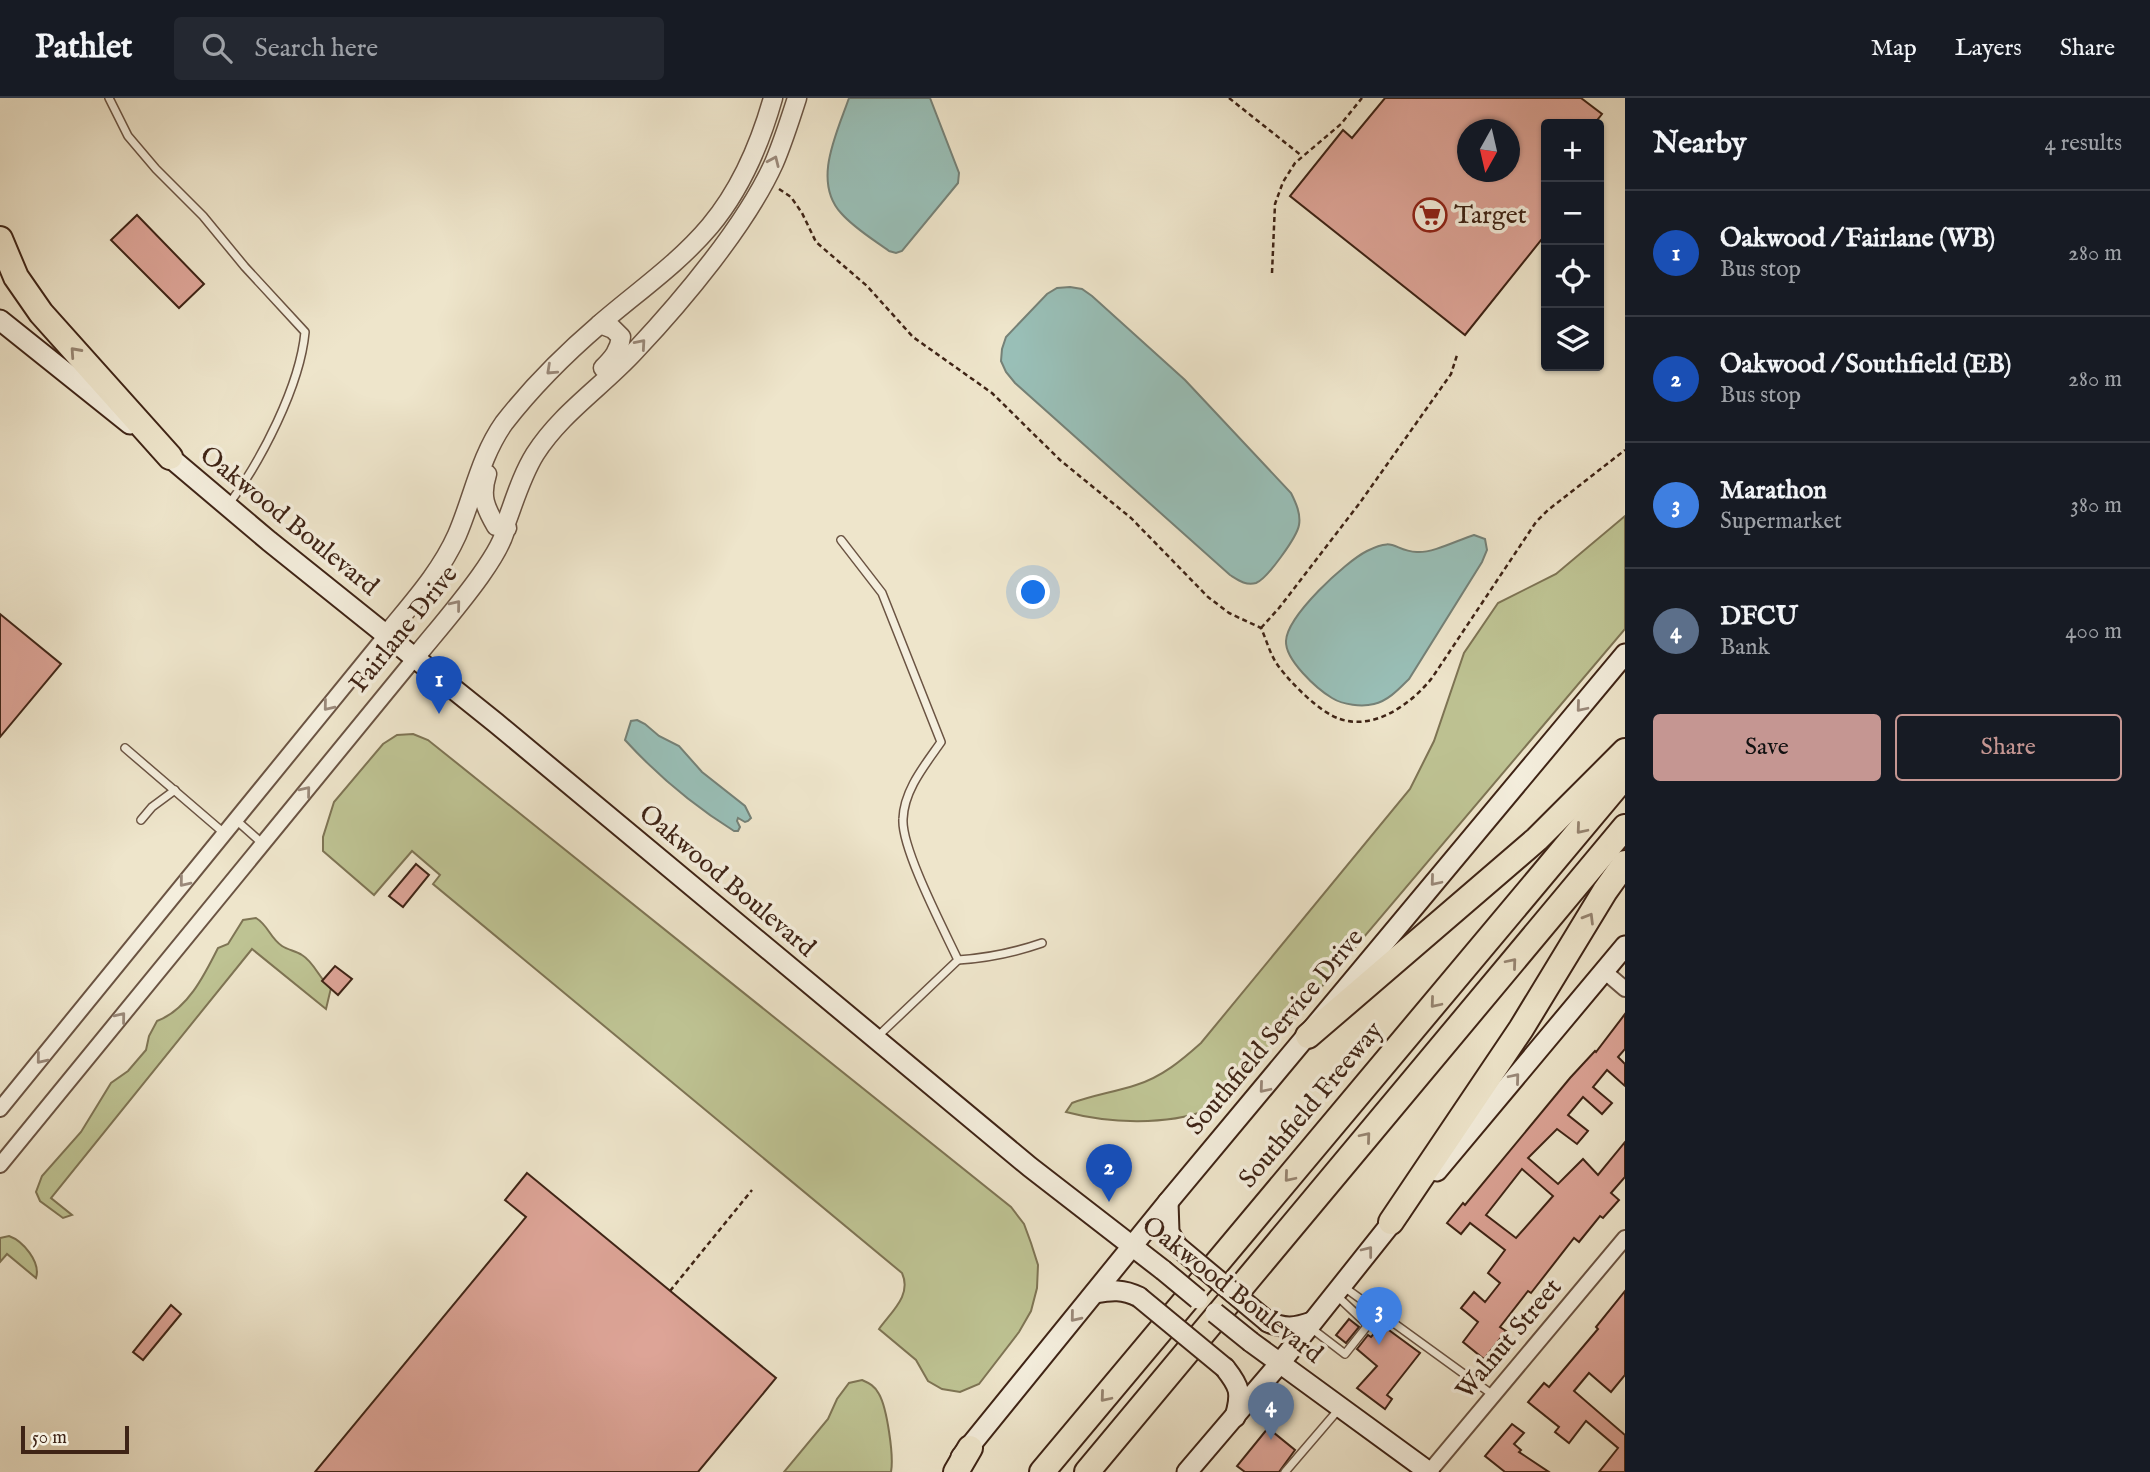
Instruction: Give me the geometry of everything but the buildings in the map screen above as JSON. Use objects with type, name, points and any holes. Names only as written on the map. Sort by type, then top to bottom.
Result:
[{"type":"highway","points":[[0,239],[16,276],[41,313],[170,457]]},
{"type":"highway","points":[[1308,1036],[1537,839],[1625,751]]},
{"type":"highway","name":"Southfield Freeway","points":[[1042,1472],[1625,776]]},
{"type":"highway","points":[[1087,1472],[1625,827]]},
{"type":"highway","points":[[1391,1222],[1521,1029],[1625,863]]},
{"type":"highway","points":[[956,1472],[970,1448]]},
{"type":"main road","name":"Oakwood Boulevard","points":[[0,320],[496,723],[1031,1167],[1133,1245],[1251,1342],[1429,1472]]},
{"type":"main road","name":"Southfield Service Drive","points":[[948,1472],[1168,1202],[1625,654]]},
{"type":"main road","points":[[1187,1472],[1280,1363],[1391,1222],[1488,1111],[1625,946]]},
{"type":"main road","points":[[1168,1202],[1170,1232],[1177,1247],[1268,1322],[1280,1327],[1310,1325]]},
{"type":"main road","points":[[1095,1293],[1127,1290],[1225,1368],[1239,1386],[1235,1418]]},
{"type":"street","name":"Fairlane Drive","points":[[0,1109],[438,570],[457,535],[488,452],[502,427],[530,390],[600,324],[662,275],[711,225],[750,163],[773,98]]},
{"type":"street","name":"Fairlane Drive","points":[[0,1165],[479,578],[507,528],[506,523],[522,479],[536,453],[559,424],[635,352],[715,256],[750,205],[773,165],[797,98]]},
{"type":"street","points":[[559,424],[568,400],[613,359],[620,347],[621,337],[613,329],[600,324]]},
{"type":"street","points":[[507,528],[496,526],[482,497],[483,487],[530,390]]},
{"type":"street","points":[[1604,971],[1625,989]]},
{"type":"street","name":"Walnut Street","points":[[1429,1472],[1625,1238]]},
{"type":"lane","points":[[109,98],[128,136],[156,169],[204,216],[245,267],[305,332],[297,370],[271,433],[228,505]]},
{"type":"lane","points":[[841,540],[882,593],[941,742],[916,779],[905,803],[902,820],[913,858],[958,960]]},
{"type":"lane","points":[[125,748],[224,833]]},
{"type":"lane","points":[[141,820],[152,807],[175,790]]},
{"type":"lane","points":[[235,819],[263,844]]},
{"type":"lane","points":[[875,1038],[958,960],[991,958],[1042,943]]},
{"type":"lane","points":[[1310,1325],[1345,1354],[1368,1325],[1338,1289]]},
{"type":"lane","points":[[1338,1289],[1494,1395]]},
{"type":"lane","points":[[1285,1472],[1340,1407]]},
{"type":"path","points":[[1229,98],[1302,156]]},
{"type":"path","points":[[1272,273],[1275,204],[1283,182],[1302,156],[1341,124],[1362,98]]},
{"type":"path","points":[[776,187],[791,197],[816,242],[867,286],[913,337],[992,393],[1060,460],[1131,518],[1208,597],[1229,613],[1261,628],[1278,666],[1318,707],[1340,719],[1358,721],[1378,718],[1418,696],[1536,522],[1625,450]]},
{"type":"path","points":[[1261,628],[1359,504],[1451,374],[1457,355]]},
{"type":"path","points":[[670,1291],[751,1190]]},
{"type":"green space","points":[[1625,516],[1625,629],[1230,1095],[1207,1110],[1155,1121],[1100,1119],[1066,1112],[1072,1103],[1145,1082],[1163,1073],[1201,1043],[1410,789],[1434,741],[1464,653],[1498,603],[1556,574]]},
{"type":"green space","points":[[413,734],[428,740],[1011,1207],[1024,1224],[1031,1243],[1038,1265],[1037,1288],[1031,1311],[1019,1332],[979,1384],[960,1392],[942,1389],[928,1381],[916,1360],[879,1329],[903,1296],[902,1273],[433,884],[440,875],[412,851],[374,895],[323,851],[323,837],[334,802],[383,744],[397,735]]},
{"type":"green space","points":[[256,918],[278,943],[306,958],[331,988],[326,1009],[252,949],[51,1198],[72,1215],[63,1218],[40,1201],[36,1192],[42,1176],[81,1132],[111,1083],[128,1071],[146,1050],[149,1036],[157,1021],[177,1009],[194,991],[218,948],[228,944],[243,920]]},
{"type":"green space","points":[[9,1236],[20,1242],[30,1253],[36,1265],[36,1278],[7,1254],[0,1262],[0,1238]]},
{"type":"green space","points":[[862,1380],[874,1387],[882,1401],[891,1444],[891,1472],[784,1472],[828,1419],[837,1399],[849,1383]]},
{"type":"water","points":[[849,98],[930,98],[959,173],[958,183],[902,251],[896,253],[889,251],[852,224],[841,213],[828,186],[830,157]]},
{"type":"water","points":[[1057,288],[1082,289],[1092,296],[1185,380],[1291,493],[1299,513],[1297,531],[1281,557],[1261,580],[1249,584],[1230,575],[1015,383],[1006,372],[1001,361],[1006,337],[1047,294]]},
{"type":"water","points":[[1474,535],[1485,539],[1487,550],[1482,562],[1409,679],[1389,697],[1369,705],[1342,702],[1318,688],[1296,665],[1287,649],[1289,630],[1306,604],[1357,557],[1376,547],[1389,544],[1409,551],[1423,552]]},
{"type":"water","points":[[637,720],[679,746],[702,772],[745,806],[751,818],[745,822],[738,818],[740,827],[738,831],[734,831],[677,789],[625,740],[631,721]]},
{"type":"place","name":"Target","points":[[1430,215]]},
{"type":"place","name":"Oakwood / Fairlane (WB)","points":[[439,714]]},
{"type":"place","name":"Oakwood / Southfield (EB)","points":[[1109,1202]]},
{"type":"place","name":"Marathon","points":[[1379,1345]]},
{"type":"place","name":"DFCU","points":[[1271,1440]]}]
